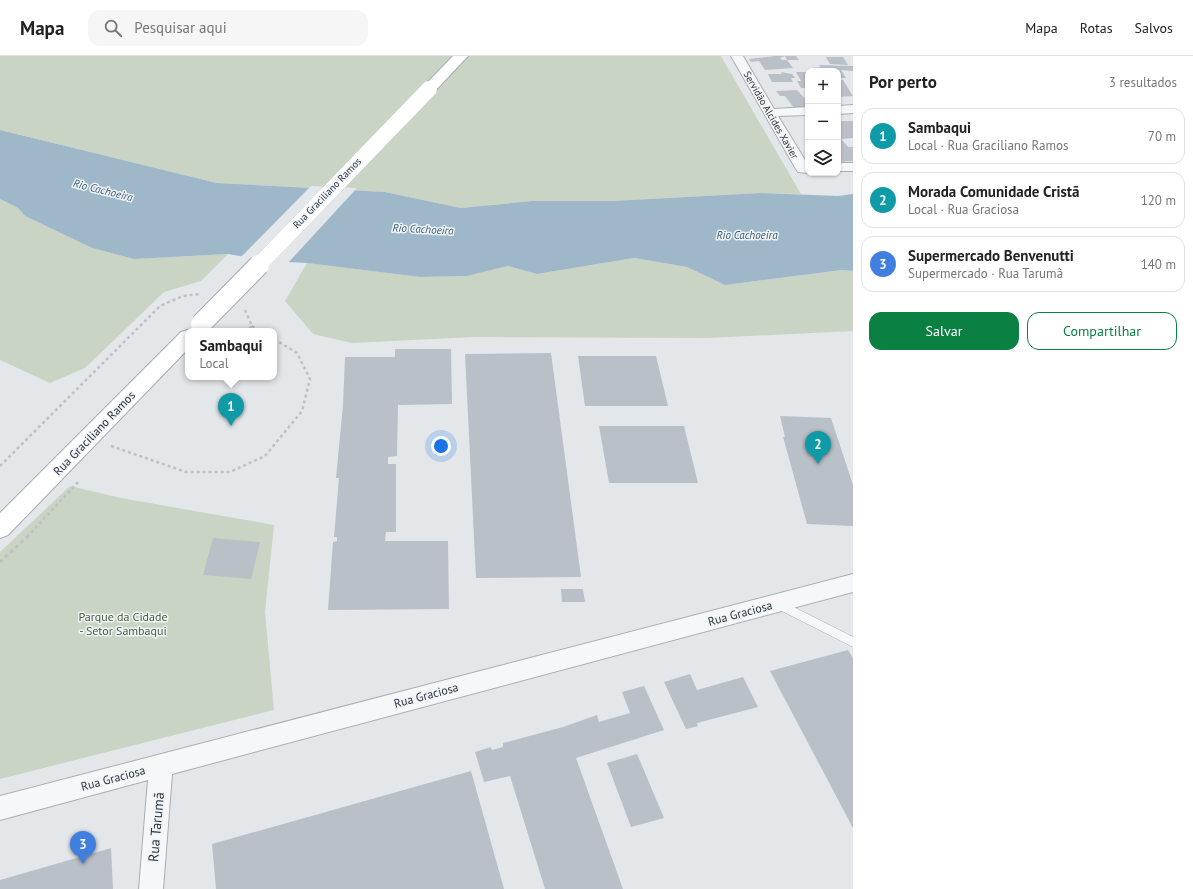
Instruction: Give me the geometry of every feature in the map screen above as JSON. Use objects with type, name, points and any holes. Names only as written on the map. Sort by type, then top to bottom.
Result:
[{"type":"main road","name":"Rua Graciliano Ramos","points":[[197,328],[461,56]]},
{"type":"main road","name":"Rua Graciliano Ramos","points":[[0,528],[185,340]]},
{"type":"street","name":"Servidão Alcides Xavier","points":[[737,56],[803,169],[805,169]]},
{"type":"street","points":[[841,110],[853,109]]},
{"type":"street","points":[[770,113],[805,111]]},
{"type":"street","points":[[841,167],[853,167]]},
{"type":"street","name":"Rua Graciosa","points":[[0,808],[853,583]]},
{"type":"street","name":"Rua Tarumã","points":[[151,889],[161,765]]},
{"type":"lane","points":[[777,603],[853,642]]},
{"type":"path","points":[[0,466],[160,306],[183,296],[206,293]]},
{"type":"path","points":[[240,308],[247,311],[252,326],[255,328]]},
{"type":"path","points":[[106,452],[111,446],[186,472],[230,472],[265,456],[302,411],[310,379],[297,353],[277,341]]},
{"type":"path","points":[[0,562],[22,542],[80,480]]},
{"type":"green space","points":[[0,56],[721,56],[801,194],[760,193],[612,201],[532,201],[461,208],[385,192],[217,183],[0,130]]},
{"type":"green space","points":[[0,199],[18,208],[25,216],[92,248],[134,259],[228,254],[201,281],[164,292],[85,368],[50,383],[0,360]]},
{"type":"green space","points":[[634,258],[687,267],[725,285],[842,270],[853,271],[853,331],[708,338],[474,337],[352,343],[313,334],[285,301],[307,263],[421,277],[467,276],[508,266],[537,274]]},
{"type":"green space","name":"Parque da Cidade - Setor Sambaqui","points":[[70,486],[121,498],[274,525],[265,612],[274,710],[0,779],[0,552]]},
{"type":"water","name":"Rio Cachoeira","points":[[0,130],[217,183],[385,192],[461,208],[532,201],[612,201],[760,193],[838,196],[853,194],[853,271],[842,270],[725,285],[687,267],[634,258],[537,274],[508,266],[467,276],[420,277],[307,263],[268,261],[228,254],[134,259],[92,248],[25,216],[18,208],[0,199]]},
{"type":"pier","points":[[311,186],[357,188],[287,264],[267,263],[240,258]]},
{"type":"building","points":[[785,56],[780,58],[782,60],[787,60],[793,68],[765,70],[759,61],[751,62],[749,59]]},
{"type":"building","points":[[785,56],[796,56],[799,60],[787,60]]},
{"type":"building","points":[[826,57],[843,57],[848,65],[830,64]]},
{"type":"building","points":[[819,65],[853,66],[853,71],[841,70],[841,68],[814,68],[821,67]]},
{"type":"building","points":[[841,70],[846,78],[841,78]]},
{"type":"building","points":[[781,72],[792,74],[795,78],[791,78],[793,82],[772,82],[768,74],[782,74]]},
{"type":"building","points":[[796,72],[805,72],[805,88],[801,88],[797,81],[801,81]]},
{"type":"building","points":[[841,80],[843,80],[853,96],[841,97]]},
{"type":"building","points":[[797,90],[805,99],[805,107],[794,108],[785,96],[780,96],[776,91]]},
{"type":"building","points":[[841,121],[853,121],[853,138],[842,139]]},
{"type":"building","points":[[841,139],[848,147],[853,147],[853,161],[841,162]]},
{"type":"building","points":[[395,349],[451,349],[452,404],[398,405],[397,456],[388,457],[388,464],[396,464],[396,532],[386,532],[385,541],[448,541],[449,609],[328,610],[333,542],[337,541],[337,537],[334,537],[339,478],[336,478],[343,405],[345,357],[395,357]]},
{"type":"building","points":[[551,353],[581,577],[476,578],[465,354]]},
{"type":"building","points":[[578,356],[656,356],[668,406],[585,406]]},
{"type":"building","points":[[780,416],[831,418],[853,485],[853,526],[807,524],[783,437],[785,437]]},
{"type":"building","points":[[599,426],[684,426],[698,483],[609,483]]},
{"type":"building","points":[[213,538],[260,542],[251,579],[203,575]]},
{"type":"building","points":[[561,589],[583,589],[585,602],[562,602]]},
{"type":"building","points":[[848,650],[853,658],[853,828],[770,671]]},
{"type":"building","points":[[690,674],[697,690],[743,677],[758,707],[697,723],[698,726],[686,729],[664,682]]},
{"type":"building","points":[[644,686],[664,730],[576,758],[623,889],[545,889],[510,776],[484,782],[475,752],[491,747],[492,750],[503,747],[503,743],[563,727],[597,715],[599,722],[630,713],[622,692]]},
{"type":"building","points":[[637,754],[664,818],[631,827],[607,763]]},
{"type":"building","points":[[471,771],[504,889],[216,889],[212,844]]},
{"type":"building","points":[[111,848],[113,889],[0,889],[0,880]]},
{"type":"place","name":"Sambaqui","points":[[231,426]]},
{"type":"place","name":"Morada Comunidade Cristã","points":[[818,464]]},
{"type":"place","name":"Supermercado Benvenutti","points":[[83,864]]}]
